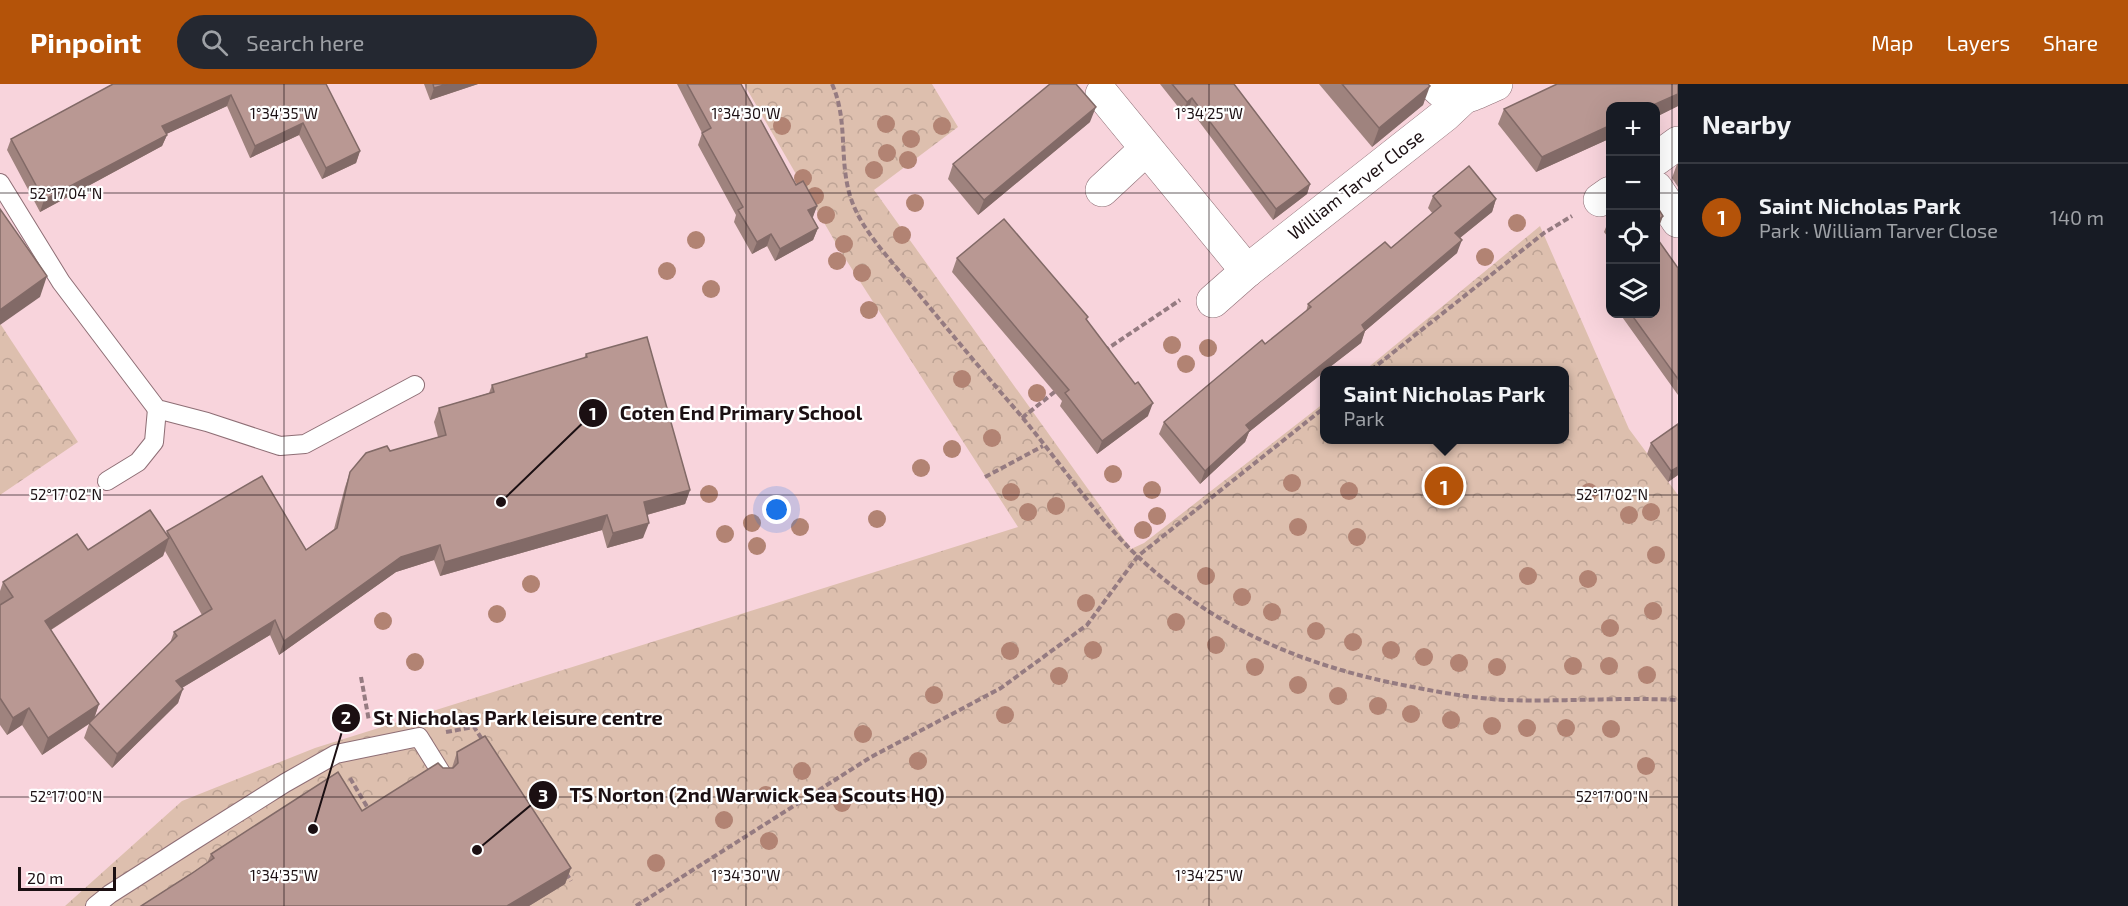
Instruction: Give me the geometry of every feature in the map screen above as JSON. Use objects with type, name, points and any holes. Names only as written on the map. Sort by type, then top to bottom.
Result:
[{"type":"street","points":[[1434,84],[1446,96],[1463,98]]},
{"type":"street","name":"William Tarver Close","points":[[1202,297],[1247,271],[1445,115],[1463,98],[1496,84]]},
{"type":"street","points":[[1102,94],[1247,271]]},
{"type":"street","points":[[1660,156],[1678,143]]},
{"type":"street","points":[[1102,190],[1146,149]]},
{"type":"street","points":[[1660,194],[1678,221]]},
{"type":"lane","points":[[0,183],[61,282],[157,409],[207,422],[280,446],[305,444],[415,385]]},
{"type":"lane","points":[[107,481],[138,462],[154,442],[157,409]]},
{"type":"lane","points":[[95,906],[110,894],[336,754],[419,737],[442,774]]},
{"type":"path","points":[[832,84],[842,118],[844,172],[857,214],[903,275],[1022,418],[1100,517],[1138,556],[1196,604],[1238,629],[1281,650],[1339,672],[1397,685],[1472,697],[1531,700],[1678,700]]},
{"type":"path","points":[[1376,366],[1544,233],[1605,196]]},
{"type":"path","points":[[1095,358],[1113,344],[1202,297]]},
{"type":"path","points":[[1022,418],[1059,388]]},
{"type":"path","points":[[636,906],[871,757],[1001,688],[1087,625],[1138,556],[1320,411]]},
{"type":"path","points":[[986,477],[1043,446]]},
{"type":"path","points":[[361,677],[371,731],[365,748]]},
{"type":"path","points":[[419,737],[474,727],[486,746]]},
{"type":"path","points":[[336,754],[372,815]]},
{"type":"path","points":[[564,871],[571,881]]},
{"type":"green space","points":[[744,84],[932,84],[958,127],[874,190],[1131,549],[1144,543],[1320,406],[1320,444],[1569,444],[1569,366],[1370,366],[1540,226],[1629,429],[1678,495],[1678,906],[65,906],[182,801],[315,748],[1018,527],[841,252]]},
{"type":"green space","points":[[0,325],[78,442],[0,495]]},
{"type":"building","points":[[113,84],[326,84],[360,151],[326,168],[303,123],[255,146],[231,95],[162,126],[167,135],[44,200],[11,139]]},
{"type":"building","points":[[433,84],[447,84],[434,88]]},
{"type":"building","points":[[687,84],[741,84],[796,185],[803,181],[817,206],[808,210],[818,228],[780,249],[771,234],[757,242],[738,210],[743,207],[702,133],[711,128]]},
{"type":"building","points":[[1050,84],[1076,84],[1096,107],[984,200],[953,164]]},
{"type":"building","points":[[1172,84],[1234,84],[1310,184],[1276,209],[1192,98],[1187,102]]},
{"type":"building","points":[[1342,84],[1428,84],[1430,86],[1379,128]]},
{"type":"building","points":[[1557,84],[1678,84],[1678,94],[1660,102],[1606,102],[1606,127],[1542,157],[1504,109]]},
{"type":"building","points":[[1469,166],[1496,199],[1455,233],[1462,240],[1362,325],[1365,330],[1246,425],[1250,430],[1205,471],[1164,422],[1262,340],[1265,344],[1311,307],[1308,304],[1385,242],[1391,248],[1441,206],[1433,196]]},
{"type":"building","points":[[0,209],[47,276],[0,310]]},
{"type":"building","points":[[1004,219],[1088,317],[1086,319],[1135,384],[1138,382],[1153,403],[1102,441],[1065,393],[1069,390],[957,258]]},
{"type":"building","points":[[1660,243],[1678,268],[1678,379],[1634,318],[1660,318]]},
{"type":"building","points":[[647,337],[690,490],[644,502],[649,523],[613,533],[607,515],[445,562],[440,545],[401,557],[284,641],[275,620],[176,681],[183,689],[117,754],[89,723],[177,636],[174,632],[212,609],[167,531],[262,476],[306,550],[337,528],[350,472],[366,453],[387,446],[390,451],[446,435],[439,408],[494,392],[492,385],[587,357],[586,354]]},
{"type":"building","points":[[1678,424],[1678,467],[1671,471],[1651,443]]},
{"type":"building","points":[[150,510],[169,538],[45,621],[99,704],[48,738],[29,708],[13,718],[0,698],[0,605],[13,597],[3,582],[77,534],[88,550]]},
{"type":"building","points":[[485,736],[571,868],[507,906],[141,906],[214,858],[211,854],[338,772],[362,811],[438,763],[443,768],[453,768],[458,763],[457,752]]},
{"type":"place","name":"Saint Nicholas Park","points":[[1444,486]]},
{"type":"place","name":"Coten End Primary School","points":[[501,502]]},
{"type":"place","name":"St Nicholas Park leisure centre","points":[[313,829]]},
{"type":"place","name":"TS Norton (2nd Warwick Sea Scouts HQ)","points":[[477,850]]}]
